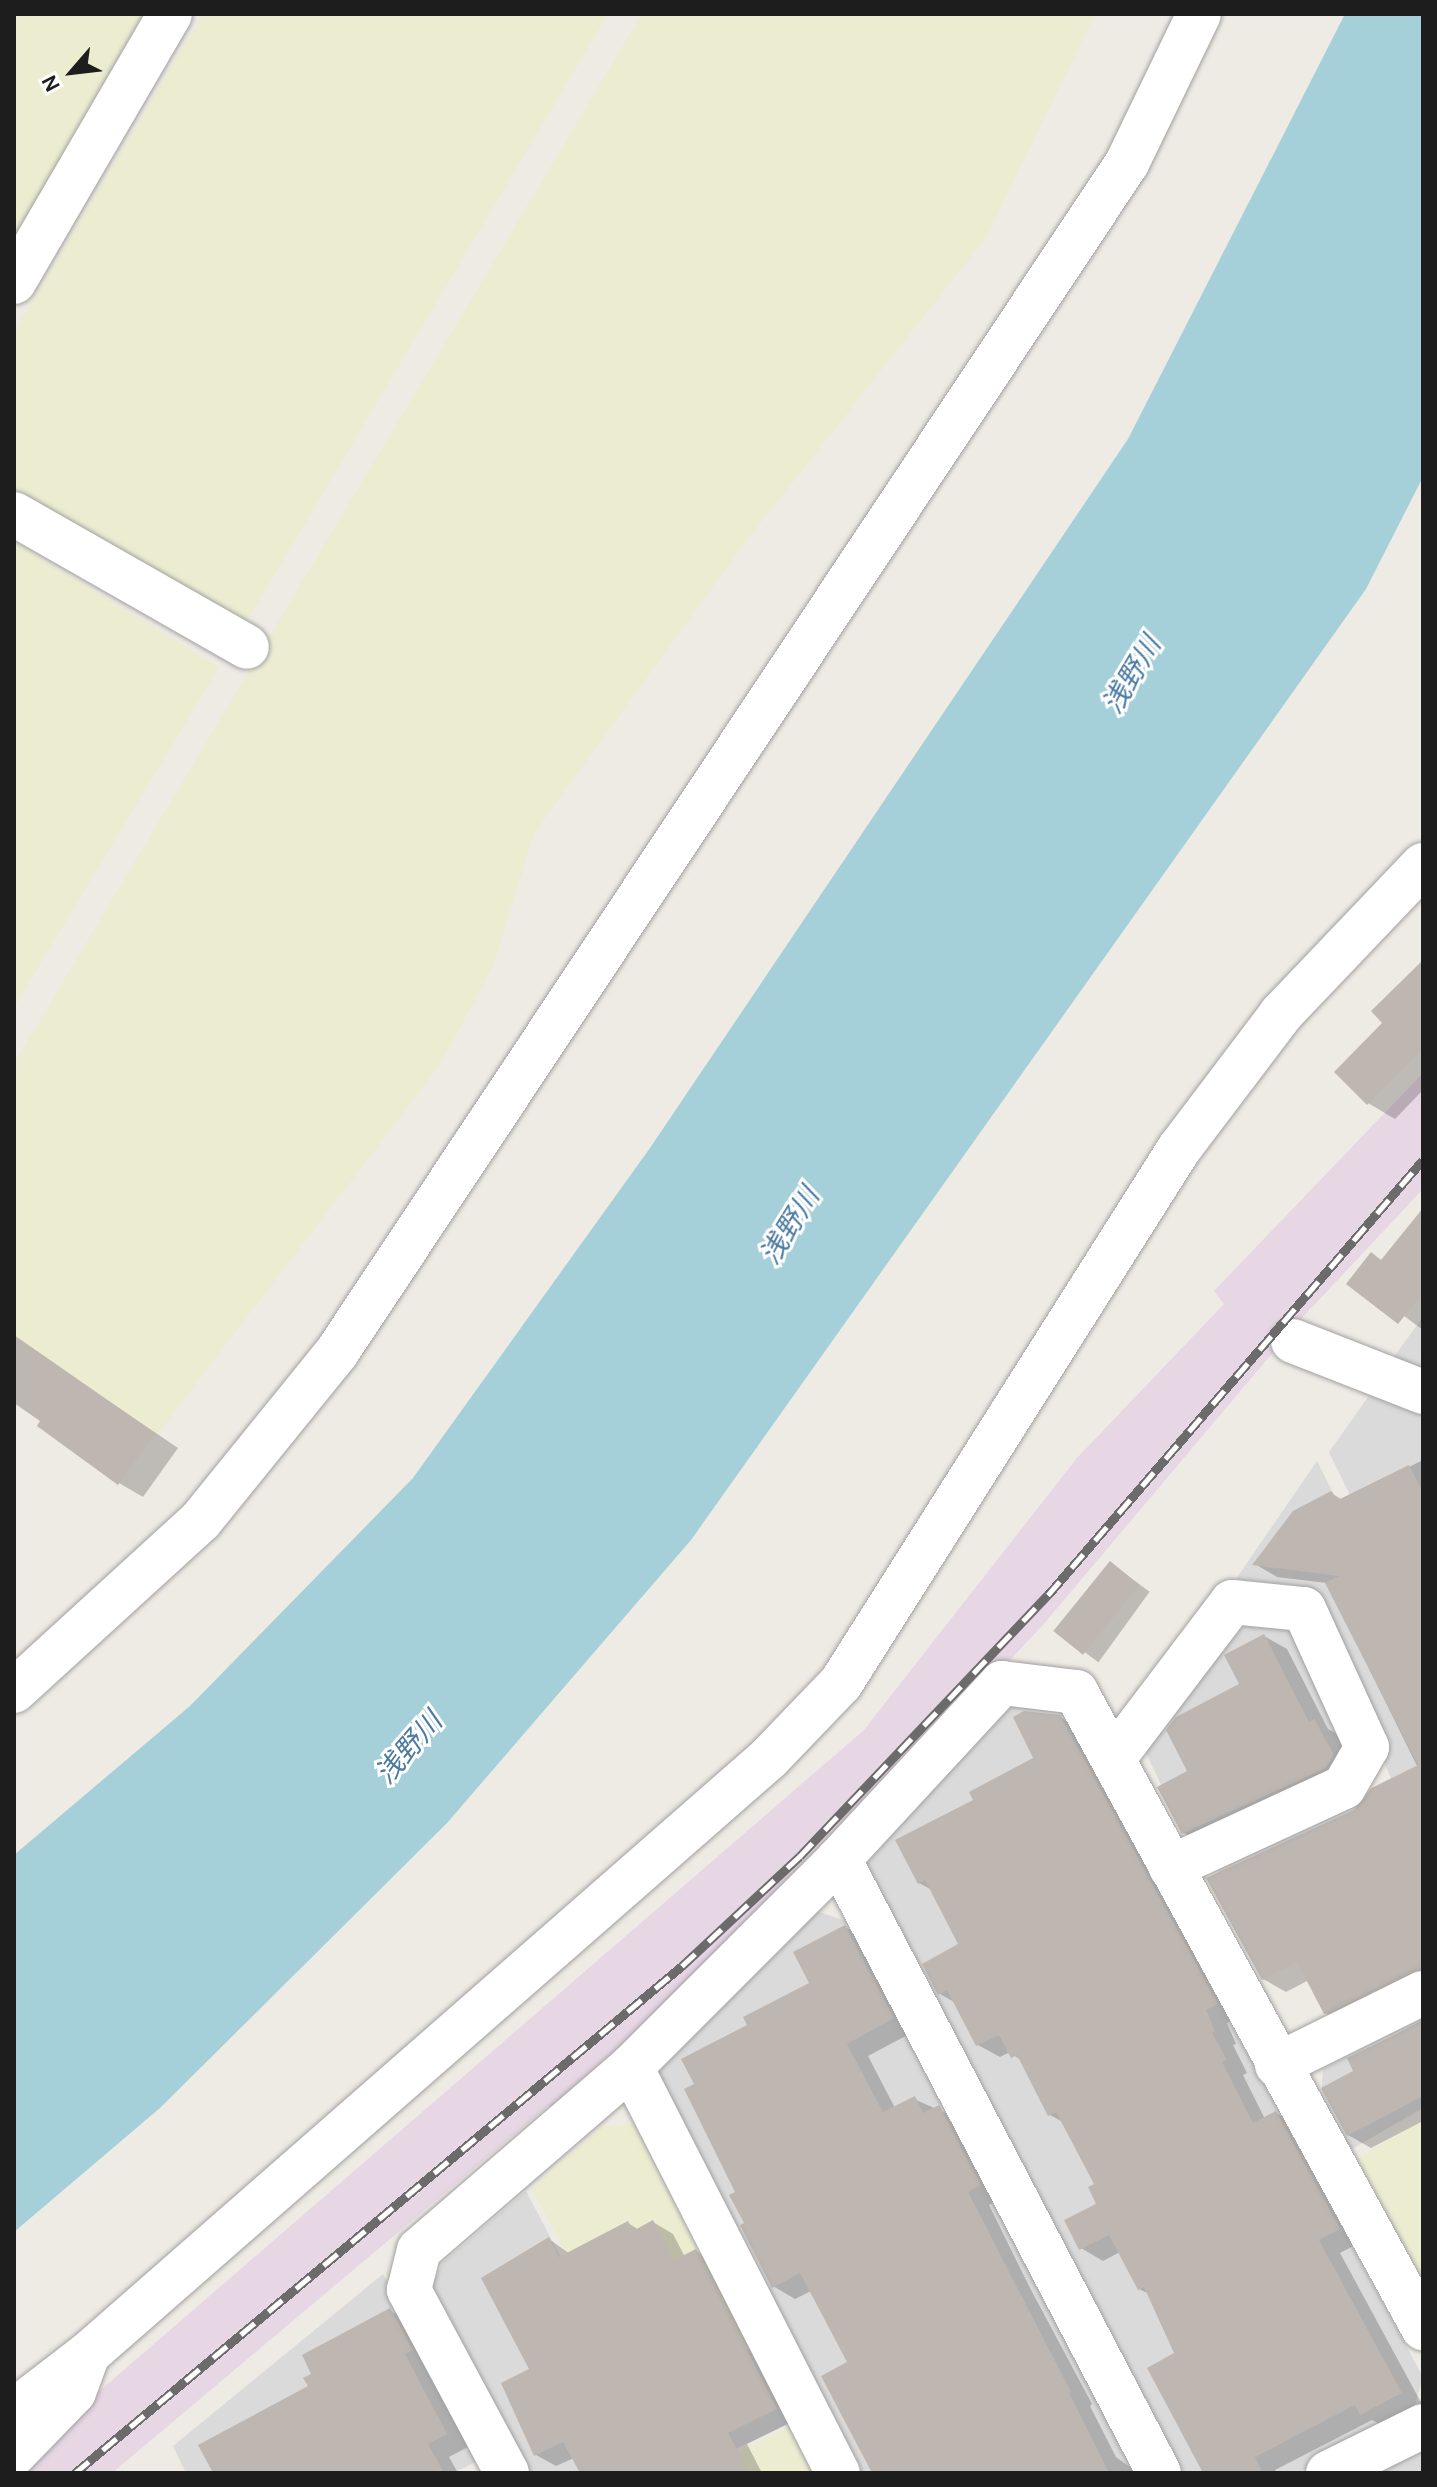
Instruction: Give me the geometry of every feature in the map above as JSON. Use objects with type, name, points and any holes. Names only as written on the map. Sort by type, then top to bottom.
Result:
[{"type":"street","points":[[14,282],[170,14]]},
{"type":"street","points":[[14,1691],[201,1520],[337,1352],[1127,163],[1199,14]]},
{"type":"street","points":[[14,514],[247,647]]},
{"type":"street","points":[[14,2411],[88,2354],[769,1758],[841,1683],[1179,1149],[1281,1014],[1423,865]]},
{"type":"street","points":[[1293,1341],[1423,1392]]},
{"type":"street","points":[[1113,1759],[1232,1602],[1304,1609],[1367,1747],[1344,1787],[1171,1867]]},
{"type":"street","points":[[502,2472],[409,2290],[419,2250],[631,2067],[839,1859],[1002,1683],[1076,1692],[1423,2328]]},
{"type":"street","points":[[839,1859],[1159,2473]]},
{"type":"street","points":[[1277,2065],[1423,1993]]},
{"type":"street","points":[[631,2067],[838,2473]]},
{"type":"street","points":[[14,2454],[74,2392],[88,2354]]},
{"type":"street","points":[[1328,2473],[1423,2426]]},
{"type":"shaded area","points":[[1423,1073],[1423,1189],[1302,1318],[1042,1626],[909,1767],[556,2107],[548,2106],[112,2473],[14,2473],[58,2427],[864,1730],[1077,1458],[1224,1304],[1214,1291]]},
{"type":"shaded area","points":[[1423,1317],[1423,1376],[1390,1362]]},
{"type":"shaded area","points":[[1373,1390],[1423,1412],[1423,1645],[1329,1452]]},
{"type":"shaded area","points":[[1317,1461],[1423,1672],[1423,1826],[1216,1887],[1220,1866],[1391,1778],[1307,1587],[1236,1579]]},
{"type":"shaded area","points":[[1250,1618],[1287,1625],[1346,1745],[1327,1773],[1187,1839],[1143,1747]]},
{"type":"shaded area","points":[[1014,1695],[1056,1696],[1423,2377],[1413,2413],[1297,2473],[1182,2473],[866,1887],[867,1851]]},
{"type":"shaded area","points":[[808,1908],[846,1921],[1143,2473],[854,2473],[656,2070]]},
{"type":"shaded area","points":[[1423,2015],[1423,2108],[1350,2150],[1321,2100],[1323,2069]]},
{"type":"shaded area","points":[[526,2191],[638,2404],[752,2348],[793,2421],[687,2473],[526,2473],[430,2290],[443,2262]]},
{"type":"shaded area","points":[[383,2274],[480,2460],[453,2473],[186,2473],[173,2446]]},
{"type":"shaded area","points":[[1423,2447],[1423,2473],[1377,2473]]},
{"type":"green space","points":[[14,14],[153,14],[14,249]]},
{"type":"green space","points":[[203,14],[608,14],[232,646],[14,511],[14,332]]},
{"type":"green space","points":[[642,14],[1095,14],[987,236],[743,545],[534,833],[493,966],[439,1066],[155,1437],[14,1339],[14,1064]]},
{"type":"green space","points":[[14,542],[219,667],[14,1007]]},
{"type":"green space","points":[[1423,2120],[1423,2298],[1352,2162]]},
{"type":"green space","points":[[633,2125],[746,2344],[642,2398],[532,2188],[602,2126]]},
{"type":"green space","points":[[793,2425],[819,2473],[694,2473]]},
{"type":"water","name":"浅野川","points":[[1345,14],[1423,14],[1423,477],[1366,589],[691,1540],[447,1823],[160,2108],[14,2232],[14,1855],[190,1706],[413,1478],[650,1148],[1128,439]]},
{"type":"building","points":[[1423,960],[1423,1048],[1367,1105],[1334,1072],[1382,1023],[1371,1011]]},
{"type":"building","points":[[1423,1208],[1423,1293],[1398,1324],[1346,1284],[1371,1252],[1381,1260]]},
{"type":"building","points":[[14,1335],[155,1433],[118,1485],[37,1426],[40,1421],[14,1403]]},
{"type":"building","points":[[1409,1465],[1423,1493],[1423,1968],[1324,2014],[1297,1962],[1262,1980],[1206,1878],[1354,1810],[1372,1788],[1418,1765],[1325,1583],[1339,1576],[1252,1565],[1293,1511],[1331,1491],[1338,1500]]},
{"type":"building","points":[[1110,1561],[1140,1585],[1083,1655],[1053,1631]]},
{"type":"building","points":[[1264,1634],[1309,1722],[1314,1719],[1334,1755],[1326,1768],[1182,1834],[1157,1787],[1187,1771],[1166,1730],[1176,1717],[1239,1684],[1224,1655]]},
{"type":"building","points":[[1024,1711],[1060,1715],[1218,2004],[1206,2010],[1215,2031],[1212,2033],[1227,2060],[1222,2062],[1253,2123],[1276,2111],[1340,2229],[1319,2240],[1402,2393],[1360,2415],[1355,2405],[1255,2457],[1263,2473],[1203,2473],[1147,2368],[1174,2353],[1144,2287],[1138,2290],[1109,2235],[1079,2250],[1064,2220],[1096,2204],[1088,2187],[1094,2184],[1056,2112],[1048,2116],[1017,2055],[1011,2058],[999,2035],[976,2046],[947,1990],[938,1995],[922,1964],[958,1944],[925,1880],[918,1884],[895,1840],[973,1800],[969,1792],[1033,1758],[1013,1717]]},
{"type":"building","points":[[845,1925],[894,2018],[847,2044],[883,2112],[915,2096],[923,2113],[939,2105],[981,2185],[968,2192],[1109,2473],[872,2473],[821,2376],[847,2362],[800,2273],[772,2288],[740,2225],[744,2223],[729,2195],[735,2192],[684,2089],[694,2084],[681,2059],[747,2025],[743,2017],[809,1983],[793,1952]]},
{"type":"building","points":[[1423,2021],[1423,2096],[1347,2136],[1321,2088],[1353,2071],[1347,2058]]},
{"type":"building","points":[[653,2220],[674,2260],[696,2249],[777,2409],[728,2433],[750,2473],[580,2473],[563,2442],[534,2456],[501,2383],[529,2369],[481,2278],[549,2237],[559,2257],[628,2221],[633,2231]]},
{"type":"building","points":[[390,2308],[413,2350],[405,2354],[447,2434],[428,2444],[444,2473],[213,2473],[198,2445],[308,2386],[303,2378],[311,2374],[302,2355]]},
{"type":"railway","points":[[75,2473],[682,1966],[800,1856],[1048,1595],[1423,1160]]}]
